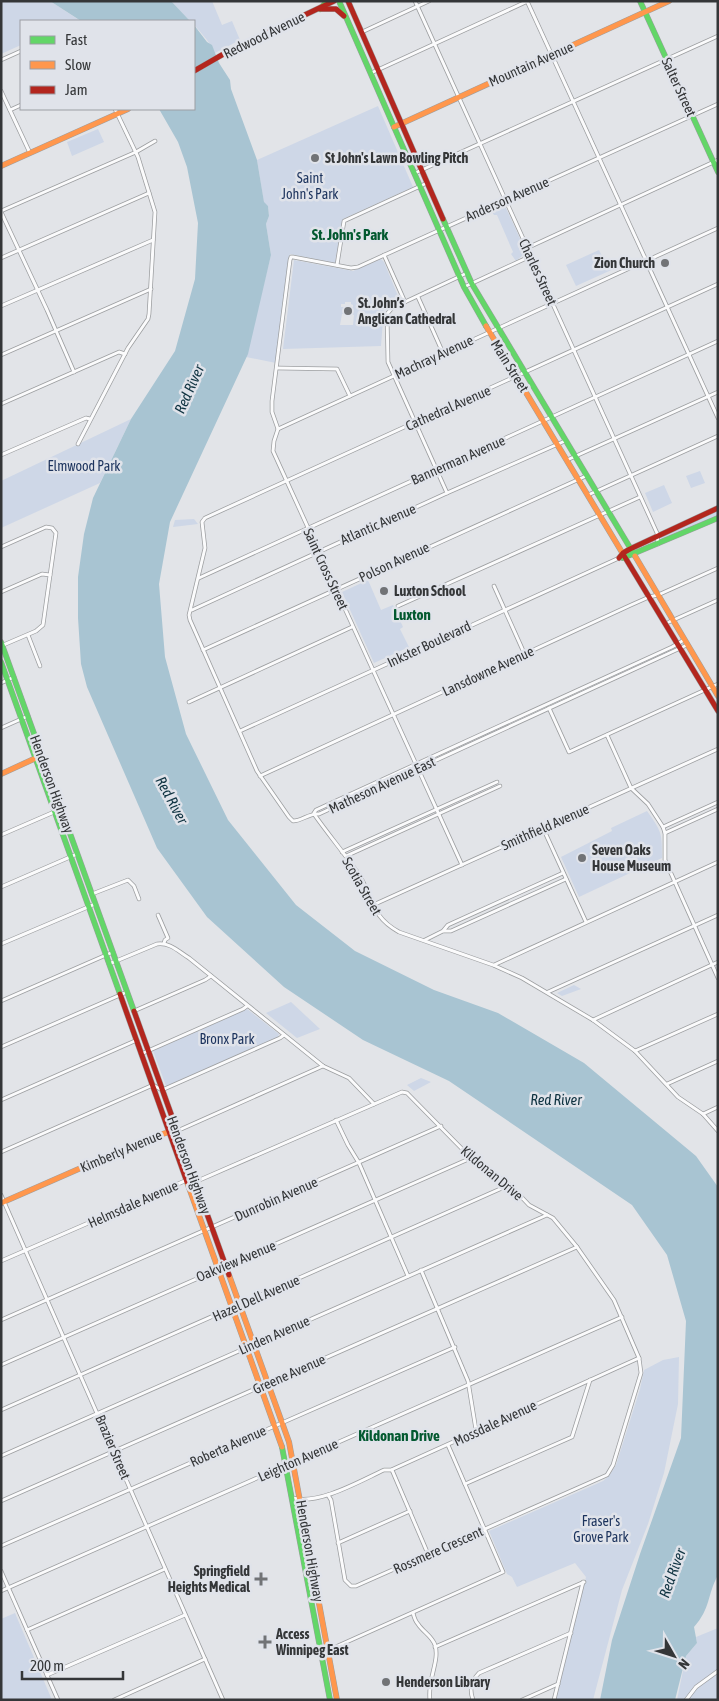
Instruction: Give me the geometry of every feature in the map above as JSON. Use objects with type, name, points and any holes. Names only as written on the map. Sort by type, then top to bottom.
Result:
[{"type":"main road","points":[[320,9],[327,1]]},
{"type":"main road","name":"Redwood Avenue","points":[[195,70],[228,52],[334,1]]},
{"type":"main road","name":"Main Street","points":[[339,1],[464,287],[489,332],[600,514],[621,555],[626,558],[718,711]]},
{"type":"main road","name":"Main Street","points":[[348,1],[472,284],[658,596],[671,622],[715,685],[718,696]]},
{"type":"main road","name":"Salter Street","points":[[640,1],[692,115],[716,161],[718,172]]},
{"type":"main road","name":"Mountain Avenue","points":[[394,127],[669,1]]},
{"type":"main road","points":[[320,9],[336,9],[346,18]]},
{"type":"main road","points":[[1,166],[116,112]]},
{"type":"main road","name":"Inkster Boulevard","points":[[621,555],[658,535],[718,508]]},
{"type":"main road","points":[[626,558],[718,518]]},
{"type":"main road","name":"Henderson Highway","points":[[2,644],[289,1442],[337,1700]]},
{"type":"main road","name":"Henderson Highway","points":[[1,662],[219,1269],[287,1465],[330,1700]]},
{"type":"main road","points":[[1,774],[42,755]]},
{"type":"main road","points":[[85,897],[92,894]]},
{"type":"main road","name":"Kimberly Avenue","points":[[3,1203],[134,1145],[169,1131],[177,1131]]},
{"type":"main road","points":[[300,1536],[307,1535]]},
{"type":"main road","points":[[308,1578],[314,1576]]},
{"type":"street","name":"Charles Street","points":[[415,1],[658,535],[658,544]]},
{"type":"street","points":[[362,32],[429,1]]},
{"type":"street","points":[[370,73],[527,1],[718,418]]},
{"type":"street","points":[[414,174],[718,36]]},
{"type":"street","points":[[1,60],[20,51]]},
{"type":"street","points":[[1,91],[30,153]]},
{"type":"street","name":"Anderson Avenue","points":[[291,257],[351,268],[358,267],[718,104]]},
{"type":"street","points":[[10,110],[20,105]]},
{"type":"street","points":[[78,444],[125,354],[148,319],[155,212],[136,152],[116,112]]},
{"type":"street","points":[[74,372],[1,212],[136,152],[155,140]]},
{"type":"street","points":[[526,248],[716,161]]},
{"type":"street","points":[[337,265],[344,221],[427,183]]},
{"type":"street","points":[[1,258],[149,193]]},
{"type":"street","name":"Machray Avenue","points":[[278,428],[718,228]]},
{"type":"street","points":[[1,306],[153,240]]},
{"type":"street","points":[[384,255],[405,302]]},
{"type":"street","points":[[464,287],[531,256]]},
{"type":"street","name":"Saint Cross Street","points":[[291,257],[272,401],[272,412],[278,428],[273,451],[462,865]]},
{"type":"street","points":[[447,493],[388,362],[387,314],[392,308],[467,273]]},
{"type":"street","name":"Cathedral Avenue","points":[[198,578],[206,548],[202,522],[205,518],[718,284]]},
{"type":"street","points":[[1,355],[151,289]]},
{"type":"street","points":[[418,296],[443,353]]},
{"type":"street","name":"Bannerman Avenue","points":[[198,578],[718,341]]},
{"type":"street","points":[[1,404],[119,352],[125,354]]},
{"type":"street","points":[[277,368],[337,369],[350,396]]},
{"type":"street","points":[[567,460],[718,392]]},
{"type":"street","points":[[1,455],[86,418],[90,419]]},
{"type":"street","points":[[588,495],[718,436]]},
{"type":"street","name":"Atlantic Avenue","points":[[191,610],[565,441]]},
{"type":"street","name":"Polson Avenue","points":[[203,650],[586,476]]},
{"type":"street","points":[[398,606],[640,497]]},
{"type":"street","points":[[1,547],[45,528],[52,529],[56,534],[44,623],[38,630],[2,644]]},
{"type":"street","name":"Inkster Boulevard","points":[[240,731],[621,555]]},
{"type":"street","name":"Lansdowne Avenue","points":[[260,776],[649,597],[658,596],[718,568]]},
{"type":"street","points":[[1,592],[42,574],[50,576]]},
{"type":"street","points":[[198,578],[190,620],[260,776],[293,821],[313,814]]},
{"type":"street","points":[[494,586],[525,655]]},
{"type":"street","points":[[671,622],[718,600]]},
{"type":"street","points":[[189,702],[352,627]]},
{"type":"street","points":[[28,635],[40,666]]},
{"type":"street","name":"Matheson Avenue East","points":[[313,814],[319,814],[550,709],[686,642]]},
{"type":"street","name":"Matheson Avenue East","points":[[313,814],[316,810],[415,764],[679,646]]},
{"type":"street","points":[[1,683],[14,677]]},
{"type":"street","points":[[547,704],[570,752],[715,685]]},
{"type":"street","points":[[1,728],[28,716]]},
{"type":"street","points":[[607,735],[631,788],[648,804],[663,827],[665,833],[665,860],[718,978]]},
{"type":"street","name":"Smithfield Avenue","points":[[373,906],[718,749]]},
{"type":"street","points":[[342,852],[497,782]]},
{"type":"street","points":[[346,856],[500,786]]},
{"type":"street","points":[[663,827],[718,802]]},
{"type":"street","points":[[1,835],[61,809]]},
{"type":"street","points":[[665,833],[718,809]]},
{"type":"street","name":"Scotia Street","points":[[313,814],[359,875],[377,914],[386,924],[399,932],[493,965],[548,992],[593,1020],[635,1051],[682,1100],[703,1114],[718,1131]]},
{"type":"street","points":[[543,828],[586,922]]},
{"type":"street","points":[[1,888],[77,854]]},
{"type":"street","points":[[493,965],[718,862]]},
{"type":"street","points":[[424,940],[443,931],[448,925],[563,873]]},
{"type":"street","points":[[443,931],[451,931],[566,879]]},
{"type":"street","points":[[92,894],[128,880],[134,886],[139,899]]},
{"type":"street","points":[[1,944],[96,904]]},
{"type":"street","points":[[548,992],[718,914]]},
{"type":"street","points":[[158,915],[168,938],[164,943]]},
{"type":"street","points":[[109,964],[164,943],[188,958],[324,1066],[349,1078],[374,1104]]},
{"type":"street","points":[[1,1001],[113,952]]},
{"type":"street","points":[[593,1020],[718,962]]},
{"type":"street","points":[[134,1011],[211,976]]},
{"type":"street","points":[[1,1047],[127,992]]},
{"type":"street","points":[[141,1054],[247,1006]]},
{"type":"street","points":[[635,1051],[718,1014]]},
{"type":"street","points":[[1,1152],[153,1085],[162,1090],[284,1035]]},
{"type":"street","points":[[1,1100],[137,1040]]},
{"type":"street","points":[[667,1084],[718,1061]]},
{"type":"street","name":"Kimberly Avenue","points":[[177,1131],[324,1066]]},
{"type":"street","name":"Kildonan Drive","points":[[374,1104],[402,1092],[407,1093],[471,1158],[510,1185],[529,1205],[553,1218],[577,1247],[614,1300],[639,1358],[641,1373],[611,1470]]},
{"type":"street","name":"Helmsdale Avenue","points":[[1,1261],[187,1180],[195,1182],[374,1104]]},
{"type":"street","points":[[703,1114],[718,1107]]},
{"type":"street","points":[[336,1120],[359,1163],[408,1276]]},
{"type":"street","name":"Dunrobin Avenue","points":[[1,1320],[441,1126]]},
{"type":"street","name":"Oakview Avenue","points":[[1,1365],[471,1158]]},
{"type":"street","name":"Hazel Dell Avenue","points":[[1,1410],[510,1185]]},
{"type":"street","name":"Brazier Street","points":[[1,1195],[223,1700]]},
{"type":"street","name":"Linden Avenue","points":[[1,1456],[548,1215]]},
{"type":"street","name":"Greene Avenue","points":[[1,1501],[577,1247]]},
{"type":"street","points":[[421,1270],[437,1310],[455,1346],[469,1385],[476,1430]]},
{"type":"street","name":"Leighton Avenue","points":[[1,1591],[622,1317]]},
{"type":"street","name":"Roberta Avenue","points":[[1,1546],[455,1346]]},
{"type":"street","name":"Mossdale Avenue","points":[[293,1498],[300,1500],[328,1495],[384,1470],[391,1470],[639,1358]]},
{"type":"street","points":[[465,1484],[572,1437],[590,1380]]},
{"type":"street","points":[[322,1653],[503,1572],[448,1444]]},
{"type":"street","points":[[391,1470],[428,1554]]},
{"type":"street","name":"Rossmere Crescent","points":[[328,1495],[331,1500],[345,1580],[351,1586],[356,1586],[602,1478],[611,1470]]},
{"type":"street","points":[[338,1542],[410,1511]]},
{"type":"street","points":[[27,1630],[165,1569]]},
{"type":"street","points":[[1,1571],[58,1700]]},
{"type":"street","points":[[435,1647],[584,1582],[554,1700]]},
{"type":"street","points":[[413,1613],[417,1623],[432,1639],[435,1647],[436,1660],[431,1674],[430,1700]]},
{"type":"street","points":[[47,1676],[185,1614]]},
{"type":"street","points":[[471,1699],[470,1690],[472,1682],[482,1672],[571,1633]]},
{"type":"street","points":[[114,1700],[205,1660]]},
{"type":"street","points":[[686,1700],[696,1687],[718,1671]]},
{"type":"street","points":[[522,1700],[558,1684]]},
{"type":"green space","points":[[1,1],[50,1],[79,20],[20,20],[20,45],[1,54]]},
{"type":"green space","points":[[171,1],[212,1],[222,25],[232,21],[240,40],[215,53],[209,42],[195,26],[195,20],[189,20]]},
{"type":"green space","name":"Saint John's Park","points":[[378,106],[413,187],[343,219],[335,263],[290,254],[276,363],[246,357],[271,255],[266,224],[269,216],[268,206],[264,203],[257,160]]},
{"type":"green space","points":[[98,129],[104,142],[72,156],[67,142]]},
{"type":"green space","points":[[505,206],[524,247],[523,255],[516,261],[511,254],[513,252],[497,215],[494,215],[492,212]]},
{"type":"green space","points":[[599,250],[606,264],[615,260],[618,267],[576,286],[566,265]]},
{"type":"green space","points":[[381,259],[398,296],[396,300],[384,306],[381,346],[283,349],[294,260],[353,271]],"holes":[[[351,302],[353,305],[351,307],[351,314],[354,315],[353,325],[340,325],[342,314],[345,314],[345,307],[341,307],[341,304]]]},
{"type":"green space","name":"Elmwood Park","points":[[131,419],[100,483],[1,528],[1,481]]},
{"type":"green space","points":[[700,471],[705,483],[691,488],[686,476]]},
{"type":"green space","points":[[664,485],[672,503],[653,512],[645,493]]},
{"type":"green space","points":[[718,510],[718,516],[667,538],[662,539],[660,537]]},
{"type":"green space","points":[[194,519],[198,524],[173,527],[175,520]]},
{"type":"green space","points":[[368,580],[381,610],[393,605],[403,627],[400,629],[409,647],[374,663],[342,592]]},
{"type":"green space","points":[[647,811],[660,833],[662,858],[579,897],[561,857],[612,831],[611,828]]},
{"type":"green space","points":[[574,985],[581,989],[562,996],[557,993]]},
{"type":"green space","points":[[291,1002],[320,1029],[297,1038],[266,1013]]},
{"type":"green space","name":"Bronx Park","points":[[247,1009],[279,1034],[278,1037],[166,1086],[153,1051]]},
{"type":"green space","points":[[421,1078],[431,1082],[414,1091],[407,1085]]},
{"type":"green space","name":"Fraser's Grove Park","points":[[679,1357],[678,1404],[664,1473],[648,1524],[622,1590],[593,1700],[556,1700],[586,1577],[575,1563],[517,1587],[512,1577],[507,1574],[489,1531],[603,1481],[609,1476],[616,1465],[640,1389],[644,1370],[663,1360]]},
{"type":"green space","points":[[15,1613],[52,1700],[1,1700],[1,1619]]},
{"type":"green space","points":[[718,1628],[718,1700],[677,1700],[686,1656],[697,1643],[696,1637]]},
{"type":"water","points":[[50,1],[171,1],[189,20],[79,20]]},
{"type":"water","name":"Red River","points":[[195,26],[207,42],[212,45],[219,63],[230,80],[231,89],[257,160],[264,202],[268,206],[269,216],[266,224],[271,255],[248,354],[170,522],[159,584],[165,657],[186,734],[228,820],[296,905],[355,951],[434,990],[498,1013],[584,1063],[696,1156],[718,1187],[718,1575],[703,1614],[694,1627],[697,1643],[686,1656],[675,1700],[600,1700],[612,1640],[681,1438],[686,1321],[667,1255],[632,1205],[449,1081],[363,1040],[284,987],[207,917],[157,848],[87,687],[81,664],[78,577],[84,534],[93,498],[131,419],[175,351],[195,279],[198,223],[187,167],[178,142],[160,110],[195,110]]},
{"type":"traffic: fast","points":[[320,9],[327,1]]},
{"type":"traffic: fast","points":[[339,1],[464,287],[486,326]]},
{"type":"traffic: fast","points":[[640,1],[718,172]]},
{"type":"traffic: fast","points":[[443,219],[472,284],[635,556]]},
{"type":"traffic: fast","points":[[623,558],[718,518]]},
{"type":"traffic: fast","points":[[1,642],[134,1011]]},
{"type":"traffic: fast","points":[[1,662],[120,994]]},
{"type":"traffic: fast","points":[[282,1447],[330,1700]]},
{"type":"traffic: slow","points":[[394,127],[669,1]]},
{"type":"traffic: slow","points":[[1,166],[126,110]]},
{"type":"traffic: slow","points":[[486,326],[623,554]]},
{"type":"traffic: slow","points":[[635,556],[718,696]]},
{"type":"traffic: slow","points":[[1,774],[36,758]]},
{"type":"traffic: slow","points":[[1,1203],[147,1139],[172,1131]]},
{"type":"traffic: slow","points":[[187,1182],[282,1447]]},
{"type":"traffic: slow","points":[[229,1275],[289,1442],[337,1700]]},
{"type":"traffic: jam","points":[[195,70],[227,52],[334,1]]},
{"type":"traffic: jam","points":[[348,1],[443,219]]},
{"type":"traffic: jam","points":[[320,9],[336,9],[344,16]]},
{"type":"traffic: jam","points":[[619,558],[630,549],[718,508]]},
{"type":"traffic: jam","points":[[623,554],[718,711]]},
{"type":"traffic: jam","points":[[120,994],[187,1182]]},
{"type":"traffic: jam","points":[[134,1011],[229,1275]]},
{"type":"place","name":"St John's Lawn Bowling Pitch","points":[[315,158]]},
{"type":"place","name":"Zion Church","points":[[665,263]]},
{"type":"place","name":"St. John’s Anglican Cathedral","points":[[348,311]]},
{"type":"place","name":"Luxton School","points":[[384,591]]},
{"type":"place","name":"Seven Oaks House Museum","points":[[582,858]]},
{"type":"place","name":"Springfield Heights Medical","points":[[261,1579]]},
{"type":"place","name":"Access Winnipeg East","points":[[265,1642]]},
{"type":"place","name":"Henderson Library","points":[[386,1682]]},
{"type":"district","name":"St. John's Park","points":[[350,234]]},
{"type":"district","name":"Luxton","points":[[412,614]]},
{"type":"district","name":"Kildonan Drive","points":[[399,1435]]}]
